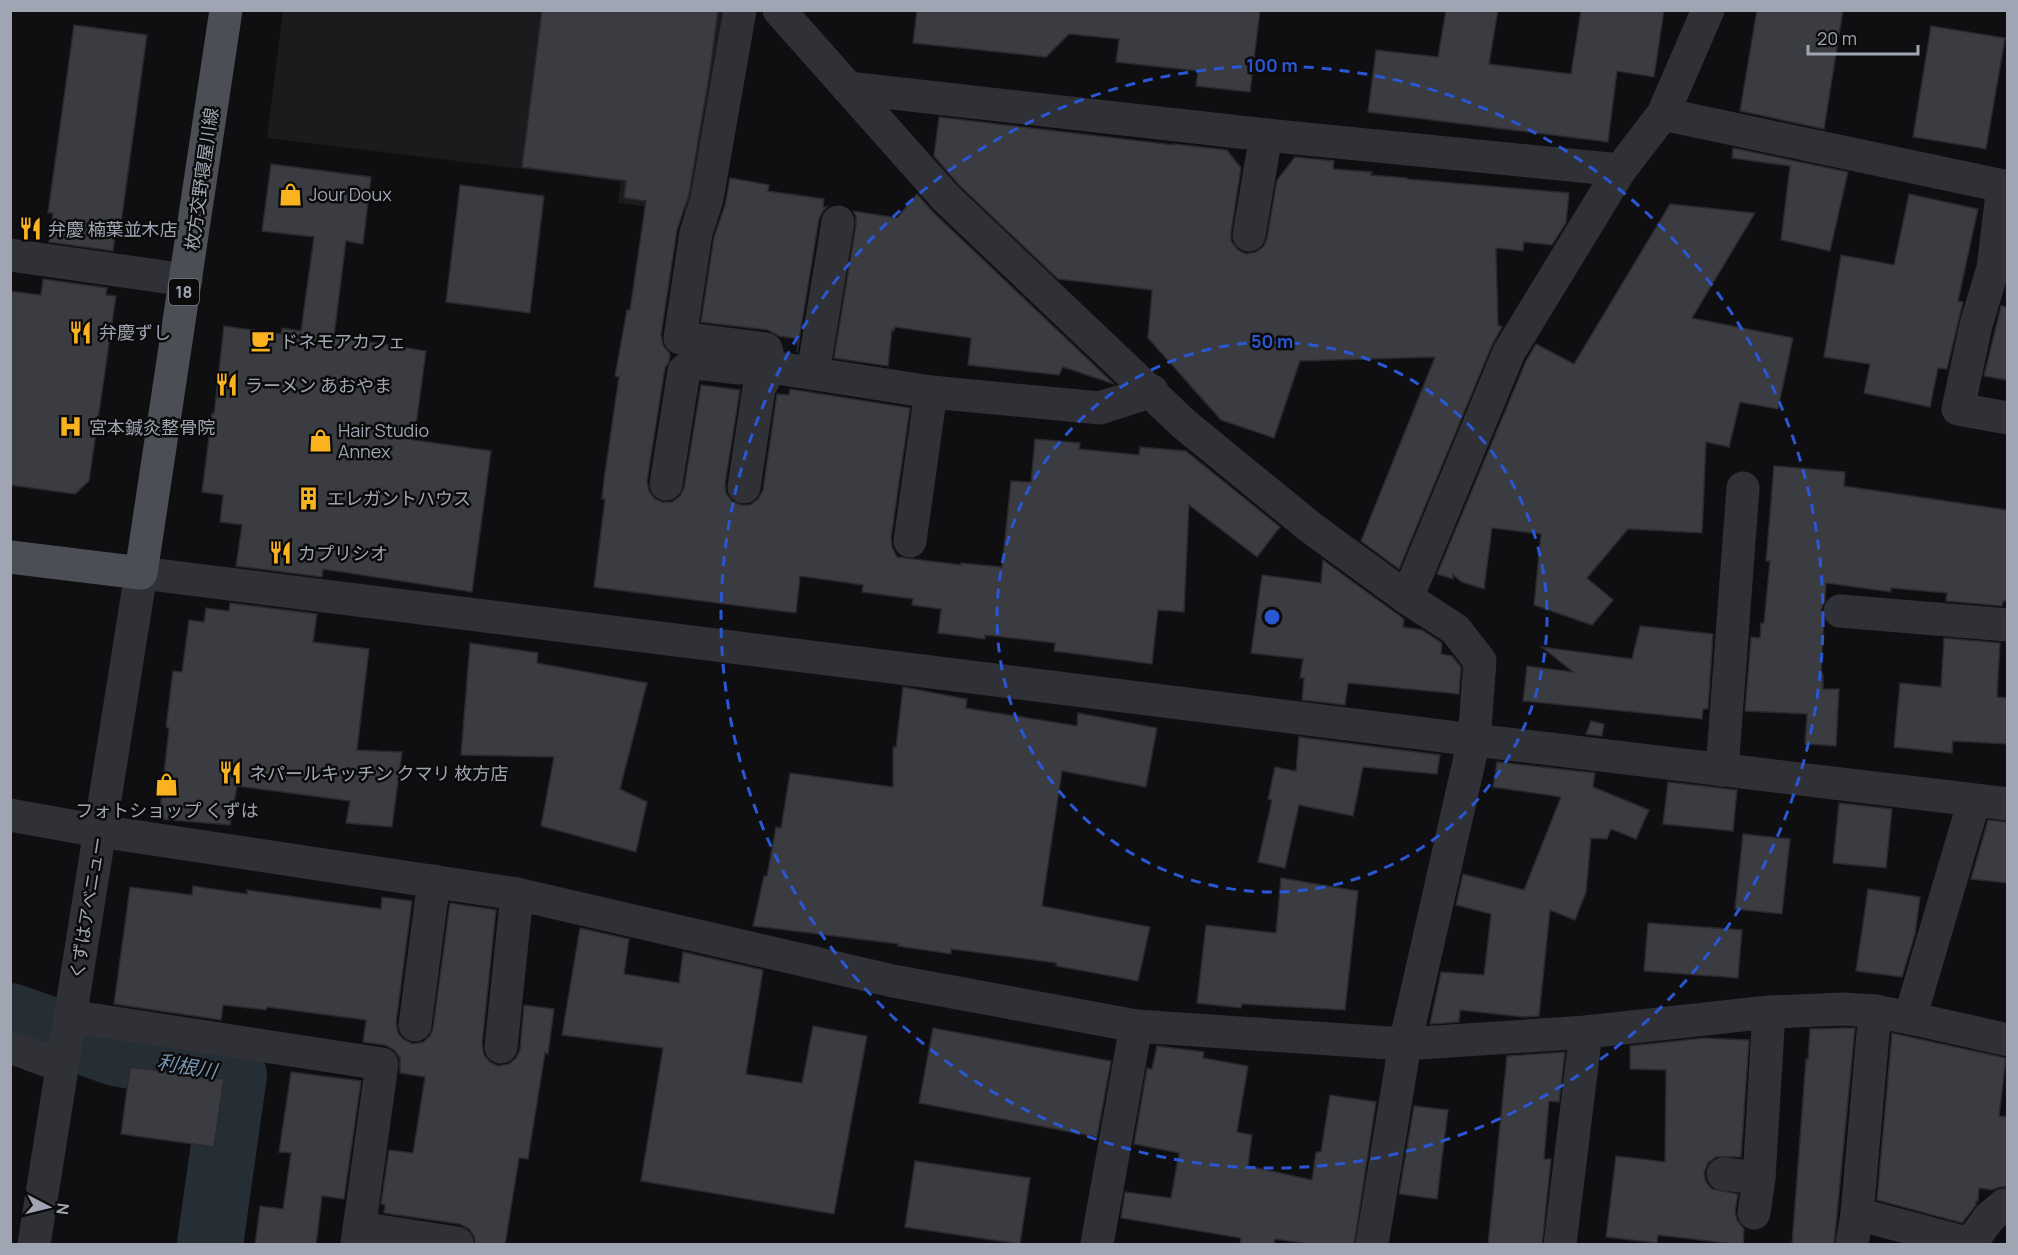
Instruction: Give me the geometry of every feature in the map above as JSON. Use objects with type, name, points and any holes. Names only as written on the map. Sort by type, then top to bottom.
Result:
[{"type":"main road","name":"枚方交野寝屋川線","points":[[141,573],[226,10]]},
{"type":"main road","points":[[10,557],[141,573]]},
{"type":"street","points":[[740,10],[707,199],[696,233],[680,338],[766,350],[769,369],[759,388],[744,487]]},
{"type":"street","points":[[779,10],[946,198],[1152,391],[1184,424],[1310,527],[1407,598],[1455,629],[1480,661],[1474,740],[1405,1044],[1372,1245]]},
{"type":"street","points":[[1407,598],[1509,352],[1620,170],[1663,114],[1708,10]]},
{"type":"street","points":[[848,88],[1266,135],[1620,170]]},
{"type":"street","points":[[1663,114],[2003,186],[1993,268],[1976,324],[1958,408],[2007,418]]},
{"type":"street","points":[[1249,235],[1266,135]]},
{"type":"street","points":[[813,374],[838,222]]},
{"type":"street","points":[[10,255],[186,280]]},
{"type":"street","points":[[666,484],[684,371],[695,363],[813,374],[931,392],[1100,408],[1152,391]]},
{"type":"street","points":[[910,541],[931,392]]},
{"type":"street","points":[[1722,770],[1743,488]]},
{"type":"street","points":[[141,573],[1474,740],[2007,804]]},
{"type":"street","name":"くずはアベニュー","points":[[34,1245],[141,573]]},
{"type":"street","points":[[1840,611],[2007,625]]},
{"type":"street","points":[[1910,1018],[1974,801]]},
{"type":"street","points":[[10,815],[99,831],[517,894],[893,981],[1136,1026],[1405,1044],[1586,1032],[1769,1012],[1844,1009],[1875,1011],[2007,1040]]},
{"type":"street","points":[[415,1025],[434,881]]},
{"type":"street","points":[[501,1047],[517,894]]},
{"type":"street","points":[[1875,1011],[1855,1229],[1970,1245],[1989,1218],[2004,1205],[2007,1206]]},
{"type":"street","points":[[1754,1213],[1759,1178],[1769,1012]]},
{"type":"street","points":[[69,1016],[382,1064],[358,1236],[457,1244]]},
{"type":"street","points":[[1097,1245],[1136,1026]]},
{"type":"street","points":[[1560,1245],[1586,1032]]},
{"type":"street","points":[[10,1047],[62,1066]]},
{"type":"street","points":[[1723,1174],[1759,1178]]},
{"type":"shaded area","points":[[283,11],[723,11],[698,213],[618,203],[621,181],[267,138]]},
{"type":"building","points":[[542,10],[718,10],[689,194],[677,230],[661,335],[663,345],[670,354],[665,368],[647,481],[649,491],[655,499],[672,502],[680,496],[684,488],[701,385],[740,390],[725,484],[726,493],[732,501],[741,505],[750,505],[758,499],[763,490],[777,394],[789,395],[790,389],[910,408],[891,538],[897,557],[961,565],[961,563],[1002,567],[1011,481],[1031,482],[1035,439],[1080,443],[1079,449],[1139,455],[1140,447],[1186,451],[1280,527],[1257,557],[1189,505],[1184,612],[1158,610],[1152,664],[1054,651],[1055,643],[985,635],[985,639],[938,633],[941,609],[912,605],[913,599],[862,592],[863,585],[800,576],[796,613],[594,587],[605,499],[602,499],[604,479],[619,377],[615,376],[627,310],[630,310],[646,201],[624,198],[626,181],[522,167]]},
{"type":"building","points":[[917,10],[1260,10],[1250,92],[1196,86],[1198,71],[1116,62],[1119,39],[1069,34],[1046,57],[913,43]]},
{"type":"building","points":[[1446,10],[1498,10],[1489,64],[1571,74],[1581,10],[1664,10],[1654,77],[1617,71],[1608,142],[1368,112],[1376,50],[1438,57]]},
{"type":"building","points":[[1757,10],[1843,10],[1824,129],[1740,111]]},
{"type":"building","points":[[74,25],[147,35],[121,223],[117,222],[113,251],[49,242],[53,213],[48,213]]},
{"type":"building","points":[[1931,26],[2005,38],[1986,149],[1913,137]]},
{"type":"building","points":[[939,117],[1227,150],[1241,168],[1231,241],[1238,250],[1246,254],[1256,252],[1264,246],[1277,180],[1295,157],[1334,161],[1333,169],[1372,172],[1371,175],[1569,193],[1566,223],[1552,245],[1524,242],[1523,251],[1496,248],[1498,325],[1502,327],[1492,345],[1399,569],[1361,541],[1435,357],[1300,361],[1274,438],[1221,420],[1148,338],[1152,290],[1058,279],[959,185],[934,156]]},
{"type":"building","points":[[1733,148],[1848,172],[1830,251],[1781,240],[1790,166],[1732,158]]},
{"type":"building","points":[[271,164],[371,177],[363,244],[346,241],[334,336],[426,351],[414,440],[491,451],[472,592],[323,569],[322,577],[236,566],[242,525],[220,522],[223,495],[202,492],[224,326],[281,334],[282,328],[301,331],[314,237],[262,231]]},
{"type":"building","points":[[730,178],[769,185],[768,191],[824,199],[823,207],[827,207],[819,219],[797,352],[798,339],[779,336],[768,330],[701,322],[714,237],[725,205]]},
{"type":"building","points":[[460,185],[544,196],[530,313],[446,302]]},
{"type":"building","points":[[917,194],[933,212],[1114,384],[1063,367],[1059,375],[968,365],[971,338],[895,327],[894,331],[892,330],[888,366],[834,358],[856,225],[856,216],[853,211],[897,218]]},
{"type":"building","points":[[1909,194],[1978,209],[1958,301],[1963,302],[1947,369],[1938,368],[1930,407],[1864,393],[1870,364],[1824,357],[1841,255],[1894,265]]},
{"type":"building","points":[[1670,204],[1755,213],[1692,318],[1793,338],[1778,409],[1740,402],[1729,447],[1706,442],[1702,533],[1628,529],[1587,578],[1613,600],[1592,625],[1534,605],[1541,534],[1492,528],[1484,589],[1462,582],[1453,575],[1453,579],[1437,574],[1526,361],[1536,344],[1574,364]]},
{"type":"building","points":[[43,279],[107,288],[106,295],[116,296],[89,481],[75,494],[10,485],[10,291],[41,295]]},
{"type":"building","points":[[2001,306],[2007,307],[2007,380],[1984,376]]},
{"type":"building","points":[[1774,466],[1845,472],[1844,486],[2007,510],[2007,601],[2003,601],[2002,606],[1946,601],[1947,593],[1891,588],[1891,592],[1826,583],[1825,600],[1821,610],[1824,620],[1821,673],[1823,674],[1823,689],[1839,689],[1836,746],[1805,744],[1807,714],[1745,711],[1751,637],[1760,638],[1761,623],[1764,623],[1770,561],[1766,561]]},
{"type":"building","points":[[1323,560],[1404,619],[1403,627],[1422,630],[1442,643],[1441,654],[1452,656],[1461,667],[1459,694],[1348,683],[1345,705],[1302,700],[1304,678],[1300,678],[1303,659],[1251,653],[1262,575],[1321,583]]},
{"type":"building","points":[[230,603],[317,614],[313,642],[369,649],[357,750],[402,752],[392,827],[346,823],[350,801],[237,786],[230,825],[159,819],[173,671],[182,672],[189,620],[204,622],[206,608],[229,611]]},
{"type":"building","points":[[1640,626],[1713,634],[1708,709],[1703,709],[1702,719],[1523,701],[1527,666],[1573,672],[1542,647],[1632,659]]},
{"type":"building","points":[[1944,638],[2000,643],[1997,697],[2007,698],[2007,744],[1953,741],[1952,753],[1894,747],[1900,683],[1941,687]]},
{"type":"building","points":[[470,643],[538,653],[537,663],[647,683],[620,789],[647,802],[636,852],[541,826],[554,757],[461,755]]},
{"type":"building","points":[[903,687],[967,699],[966,708],[1077,726],[1078,713],[1157,728],[1146,787],[1062,771],[1042,906],[1150,927],[1138,981],[1056,966],[1057,963],[951,949],[951,954],[898,946],[898,944],[753,926],[764,876],[767,876],[776,827],[781,828],[790,773],[893,787],[893,747],[896,747]]},
{"type":"building","points":[[1591,721],[1604,724],[1602,736],[1586,734]]},
{"type":"building","points":[[1299,737],[1440,755],[1437,774],[1363,767],[1353,816],[1299,805],[1285,868],[1258,862],[1272,800],[1268,799],[1275,767],[1296,771]]},
{"type":"building","points":[[1497,762],[1595,773],[1593,787],[1649,810],[1636,839],[1611,829],[1607,839],[1591,838],[1586,892],[1575,920],[1550,910],[1539,1016],[1524,1017],[1460,1010],[1459,1022],[1430,1024],[1441,972],[1484,975],[1491,914],[1456,905],[1463,874],[1524,890],[1561,797],[1493,787]]},
{"type":"building","points":[[1668,782],[1737,790],[1733,831],[1663,824]]},
{"type":"building","points":[[1839,803],[1892,809],[1886,868],[1833,863]]},
{"type":"building","points":[[1988,820],[2007,822],[2007,883],[1971,879]]},
{"type":"building","points":[[1743,834],[1790,839],[1782,914],[1735,909]]},
{"type":"building","points":[[1281,878],[1358,891],[1345,1010],[1242,1004],[1241,1008],[1197,1003],[1206,925],[1276,933]]},
{"type":"building","points":[[193,886],[247,894],[247,890],[381,909],[382,897],[412,901],[396,1023],[398,1033],[403,1039],[413,1044],[423,1042],[430,1036],[433,1028],[450,903],[496,910],[482,1045],[484,1055],[498,1066],[509,1064],[520,1050],[524,1005],[554,1009],[528,1159],[519,1158],[505,1245],[475,1245],[474,1236],[469,1229],[460,1224],[384,1213],[385,1205],[381,1204],[389,1150],[413,1153],[425,1077],[400,1073],[400,1058],[394,1050],[385,1045],[363,1042],[366,1020],[267,1007],[266,1010],[223,1005],[221,1020],[114,1004],[130,887],[192,895]]},
{"type":"building","points":[[1868,889],[1920,897],[1915,934],[1902,977],[1856,971]]},
{"type":"building","points":[[1648,923],[1742,930],[1738,978],[1644,971]]},
{"type":"building","points":[[580,928],[629,939],[624,974],[679,983],[683,952],[763,970],[746,1074],[802,1083],[813,1026],[867,1036],[834,1214],[641,1181],[663,1048],[562,1035]]},
{"type":"building","points":[[933,1028],[1111,1061],[1097,1137],[919,1103]]},
{"type":"building","points":[[1855,1028],[1834,1245],[1792,1245],[1810,1029]]},
{"type":"building","points":[[1892,1033],[2006,1058],[1999,1116],[2007,1117],[2007,1187],[1992,1190],[1979,1188],[1978,1201],[1962,1223],[1877,1200]]},
{"type":"building","points":[[1704,1038],[1749,1040],[1741,1157],[1716,1157],[1708,1163],[1704,1173],[1706,1182],[1712,1189],[1738,1194],[1735,1211],[1737,1220],[1744,1229],[1743,1245],[1658,1235],[1657,1243],[1606,1237],[1616,1156],[1665,1162],[1666,1070],[1630,1069],[1630,1046]]},
{"type":"building","points":[[1157,1046],[1204,1052],[1203,1058],[1248,1066],[1237,1132],[1252,1135],[1248,1166],[1312,1180],[1316,1152],[1321,1152],[1330,1095],[1376,1102],[1354,1245],[1316,1245],[1275,1239],[1274,1245],[1240,1245],[1241,1238],[1121,1218],[1125,1192],[1171,1198],[1179,1153],[1134,1144],[1147,1068],[1152,1069]]},
{"type":"building","points":[[1565,1052],[1559,1102],[1549,1101],[1544,1159],[1551,1159],[1542,1245],[1488,1245],[1507,1056]]},
{"type":"building","points":[[130,1067],[224,1079],[214,1147],[121,1134]]},
{"type":"building","points":[[291,1072],[361,1081],[344,1199],[322,1196],[316,1245],[255,1245],[260,1206],[283,1209],[291,1153],[279,1152]]},
{"type":"building","points":[[1414,1106],[1448,1110],[1437,1199],[1399,1194]]},
{"type":"building","points":[[915,1161],[1030,1178],[1020,1244],[905,1227]]},
{"type":"waterway","name":"利根川","points":[[10,1016],[116,1053],[234,1075],[210,1244]]},
{"type":"place","name":"Jour Doux","points":[[291,194]]},
{"type":"place","name":"弁慶 楠葉並木店","points":[[30,229]]},
{"type":"place","name":"弁慶ずし","points":[[81,332]]},
{"type":"place","name":"ドネモアカフェ","points":[[262,341]]},
{"type":"place","name":"ラーメン あおやま","points":[[227,385]]},
{"type":"place","name":"宮本鍼灸整骨院","points":[[71,427]]},
{"type":"place","name":"Hair Studio Annex","points":[[320,440]]},
{"type":"place","name":"エレガントハウス","points":[[309,498]]},
{"type":"place","name":"カプリシオ","points":[[280,553]]},
{"type":"place","name":"ネパールキッチン クマリ 枚方店","points":[[231,773]]},
{"type":"place","name":"フォトショップ くずは","points":[[167,784]]}]
